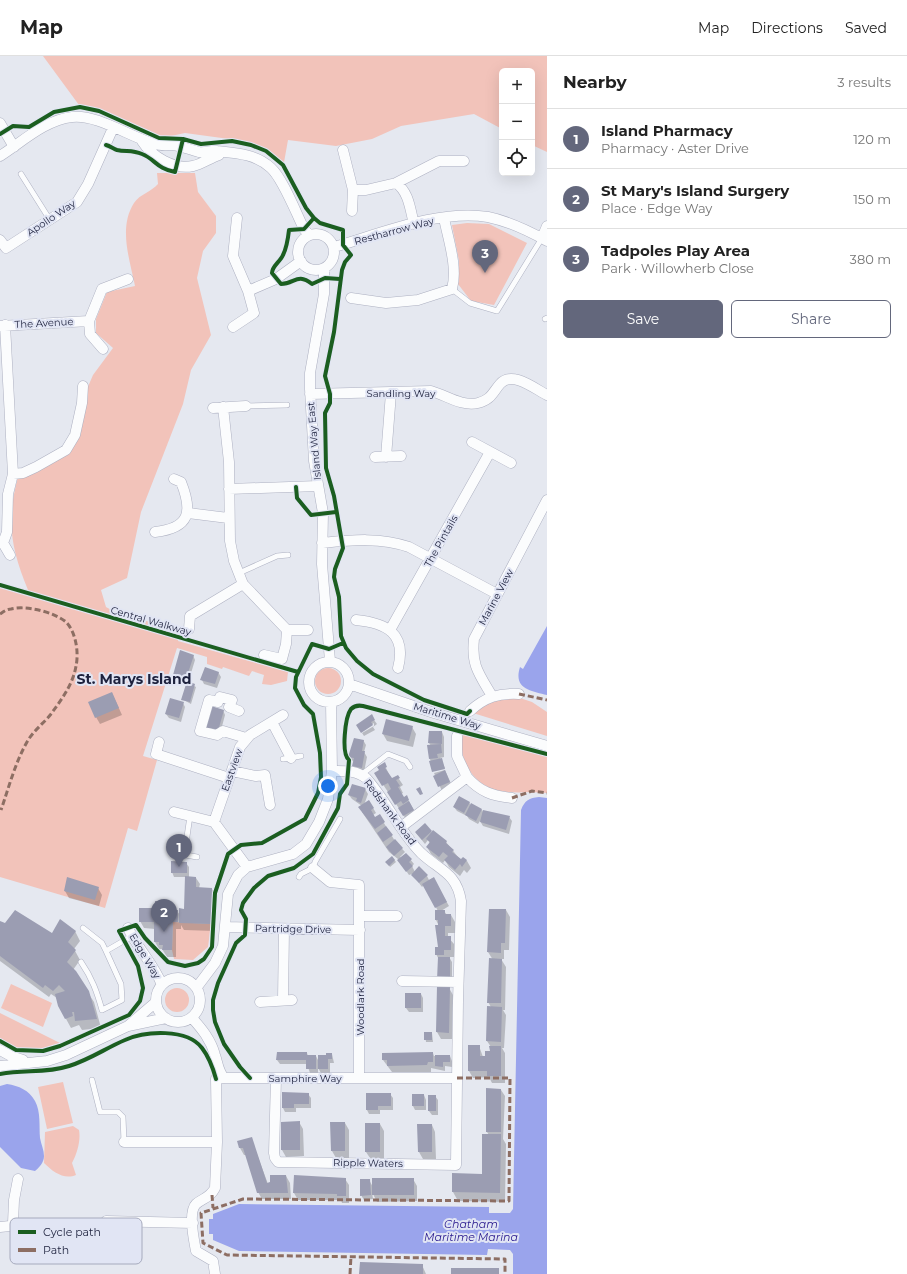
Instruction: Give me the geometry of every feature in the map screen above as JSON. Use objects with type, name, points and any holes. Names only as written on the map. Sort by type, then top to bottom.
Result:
[{"type":"street","points":[[0,156],[49,124],[66,118],[88,118],[142,141],[158,145],[186,147],[200,152],[217,151],[222,153],[247,155],[271,168],[280,179],[304,229],[309,235]]},
{"type":"street","points":[[0,123],[14,147]]},
{"type":"street","name":"Apollo Way","points":[[0,240],[6,248],[74,204],[82,196],[113,128]]},
{"type":"street","points":[[142,141],[162,160],[182,166],[197,164],[222,153]]},
{"type":"street","points":[[343,150],[353,190],[352,211]]},
{"type":"street","points":[[353,190],[366,190],[396,183],[439,161],[464,161]]},
{"type":"street","points":[[396,183],[403,188],[414,224]]},
{"type":"street","name":"Restharrow Way","points":[[334,248],[414,224],[444,218],[466,216],[488,217],[511,224],[544,239]]},
{"type":"street","points":[[233,327],[254,312],[248,291],[233,256],[237,218]]},
{"type":"street","points":[[351,298],[386,303],[418,300],[452,289],[454,283],[452,260],[444,218]]},
{"type":"street","points":[[544,239],[547,226]]},
{"type":"street","points":[[315,234],[326,237],[334,248],[334,254],[331,262],[324,269],[309,269],[299,257],[299,247],[301,241],[309,235],[315,234]]},
{"type":"street","points":[[248,291],[276,279],[301,261]]},
{"type":"street","name":"Island Way East","points":[[324,269],[324,294],[310,373],[310,394],[314,461],[323,513],[322,564],[330,661]]},
{"type":"street","points":[[103,349],[90,334],[89,321],[102,289],[128,279]]},
{"type":"street","name":"The Avenue","points":[[2,325],[89,321]]},
{"type":"street","points":[[2,325],[13,474],[4,494],[8,514],[7,532],[2,543],[10,555]]},
{"type":"street","name":"Sandling Way","points":[[310,394],[431,391],[444,394],[459,402],[476,404],[492,396],[500,383],[507,379],[514,379],[547,395]]},
{"type":"street","points":[[13,474],[29,470],[66,450],[75,435],[82,403],[83,386]]},
{"type":"street","points":[[386,457],[391,393]]},
{"type":"street","points":[[213,408],[246,406]]},
{"type":"street","points":[[223,407],[228,454],[228,518],[234,561],[243,584],[287,630],[308,630]]},
{"type":"street","points":[[472,442],[511,463]]},
{"type":"street","name":"The Pintails","points":[[390,630],[490,452]]},
{"type":"street","points":[[375,457],[401,456]]},
{"type":"street","points":[[155,532],[177,527],[184,522],[188,513],[188,506],[181,482],[174,479]]},
{"type":"street","points":[[229,489],[318,486]]},
{"type":"street","name":"Marine View","points":[[492,696],[476,670],[472,655],[474,639],[547,500]]},
{"type":"street","points":[[188,513],[228,518]]},
{"type":"street","points":[[322,543],[383,540],[409,547],[497,594]]},
{"type":"street","points":[[189,629],[190,616],[243,584]]},
{"type":"street","points":[[356,620],[375,622],[390,630],[396,637],[399,646],[401,657],[398,668]]},
{"type":"street","points":[[264,655],[282,659],[286,644],[287,630]]},
{"type":"street","points":[[330,661],[342,666],[348,678],[349,684],[343,696],[331,702],[318,699],[313,695],[308,682],[312,669],[317,665],[330,661]]},
{"type":"street","name":"Maritime Way","points":[[349,684],[434,713],[547,746]]},
{"type":"street","points":[[470,710],[480,702],[492,696],[506,693],[519,694]]},
{"type":"street","points":[[239,711],[229,707],[232,700],[220,697],[218,702],[204,699],[200,731],[217,735],[223,731],[246,738]]},
{"type":"street","points":[[197,987],[215,964],[223,946],[228,894],[238,875],[247,868],[293,854],[306,844],[319,822],[328,799],[332,771],[331,702]]},
{"type":"street","name":"Eastview","points":[[214,822],[240,747],[246,738],[283,715]]},
{"type":"street","points":[[272,722],[287,758]]},
{"type":"street","points":[[457,736],[457,756],[467,777],[485,792],[512,798]]},
{"type":"street","points":[[159,742],[156,754],[230,775],[265,775],[270,805]]},
{"type":"street","name":"Redshank Road","points":[[332,771],[349,771],[361,774],[370,782],[400,827],[420,852],[449,874],[458,887],[461,901],[457,1078]]},
{"type":"street","points":[[400,827],[467,777]]},
{"type":"street","points":[[174,812],[214,822],[247,868]]},
{"type":"street","name":"Woodlark Road","points":[[313,868],[330,882],[359,885],[359,1078]]},
{"type":"street","points":[[360,916],[397,916]]},
{"type":"street","name":"Partridge Drive","points":[[226,927],[360,930]]},
{"type":"street","points":[[260,1002],[288,1000],[284,929]]},
{"type":"street","name":"Edge Way","points":[[130,932],[158,974],[162,985]]},
{"type":"street","points":[[0,1066],[60,1057],[128,1026],[166,1018],[179,1022],[192,1018],[199,1007],[200,993],[192,982],[180,978],[167,980],[158,990],[156,1002],[158,1008],[166,1018]]},
{"type":"street","points":[[402,981],[458,982]]},
{"type":"street","points":[[128,1026],[156,1002]]},
{"type":"street","points":[[192,1018],[207,1036],[216,1055],[220,1072],[224,1078]]},
{"type":"street","points":[[0,1050],[14,1058],[30,1062]]},
{"type":"street","points":[[215,1274],[213,1261],[196,1251],[193,1240],[193,1223],[195,1206],[212,1195],[215,1188],[217,1146],[216,1078],[224,1078]]},
{"type":"street","name":"Samphire Way","points":[[224,1078],[457,1078]]},
{"type":"street","name":"Ripple Waters","points":[[276,1078],[274,1153],[278,1162],[456,1165],[457,1078]]},
{"type":"street","points":[[124,1142],[217,1146]]},
{"type":"street","points":[[13,1218],[14,1200],[18,1179]]},
{"type":"street","points":[[142,1222],[193,1223]]},
{"type":"street","points":[[0,1228],[10,1226]]},
{"type":"lane","points":[[21,174],[50,220]]},
{"type":"lane","points":[[452,289],[470,303],[497,311],[544,239]]},
{"type":"lane","points":[[246,406],[287,405]]},
{"type":"lane","points":[[239,573],[277,556],[288,555]]},
{"type":"lane","points":[[361,774],[388,754],[406,761],[410,767]]},
{"type":"lane","points":[[287,758],[301,756]]},
{"type":"lane","points":[[190,816],[185,850],[186,855],[197,857]]},
{"type":"lane","points":[[299,877],[300,874],[313,868],[340,819]]},
{"type":"lane","points":[[81,962],[91,977],[102,1010],[122,1000],[122,988],[102,943],[83,928]]},
{"type":"lane","points":[[106,951],[130,932]]},
{"type":"lane","points":[[92,1080],[100,1112],[118,1112],[123,1116],[124,1142]]},
{"type":"shaded area","points":[[43,56],[547,56],[547,152],[535,146],[535,68],[499,68],[499,127],[474,114],[401,126],[372,139],[336,146],[288,140],[283,168],[269,154],[244,141],[185,133],[157,139],[79,105]]},
{"type":"shaded area","points":[[157,173],[195,173],[198,192],[216,216],[216,233],[203,251],[197,278],[211,335],[191,370],[183,404],[141,512],[127,578],[101,590],[106,607],[122,616],[123,619],[168,623],[180,627],[178,641],[288,672],[287,681],[271,685],[262,684],[264,675],[252,671],[249,676],[223,667],[222,669],[207,664],[207,657],[177,648],[143,756],[157,760],[137,831],[128,828],[105,908],[0,877],[0,583],[28,590],[14,548],[12,535],[12,507],[18,477],[69,452],[87,389],[93,375],[113,348],[96,333],[96,319],[107,292],[135,286],[128,255],[126,233],[129,213],[136,200],[158,184]]},
{"type":"shaded area","points":[[467,223],[489,224],[527,243],[494,305],[471,301],[458,284],[459,261],[452,225]]},
{"type":"shaded area","points":[[328,668],[337,672],[341,681],[337,690],[328,694],[319,690],[315,681],[319,672]]},
{"type":"shaded area","points":[[511,695],[532,702],[547,712],[547,736],[473,713],[479,706]]},
{"type":"shaded area","points":[[463,730],[547,754],[547,793],[501,791],[480,782],[470,771],[463,756]]},
{"type":"shaded area","points":[[173,922],[211,924],[208,947],[193,960],[174,959],[172,950]]},
{"type":"shaded area","points":[[11,984],[52,1003],[43,1027],[1,1008]]},
{"type":"shaded area","points":[[177,988],[182,989],[188,995],[188,1005],[182,1011],[177,1012],[172,1011],[166,1005],[165,1000],[166,995],[172,989]]},
{"type":"shaded area","points":[[0,1013],[60,1043],[34,1051],[17,1049],[0,1040]]},
{"type":"shaded area","points":[[63,1082],[73,1123],[47,1129],[38,1087]]},
{"type":"shaded area","points":[[73,1126],[79,1130],[78,1147],[72,1163],[76,1175],[63,1176],[55,1172],[44,1163],[45,1132]]},
{"type":"water","points":[[547,626],[547,695],[525,688],[519,680],[518,674],[520,667],[523,669]]},
{"type":"water","name":"Chatham Maritime Marina","points":[[539,797],[547,798],[547,1274],[513,1274],[513,1254],[510,1250],[488,1249],[487,1255],[239,1251],[213,1240],[213,1234],[209,1234],[209,1219],[213,1219],[213,1214],[239,1204],[489,1207],[489,1213],[510,1213],[513,1209],[521,810],[528,800]]},
{"type":"water","points":[[7,1084],[20,1087],[27,1091],[33,1097],[37,1105],[40,1138],[44,1156],[39,1168],[35,1171],[21,1168],[0,1147],[0,1086]]},
{"type":"building","points":[[180,650],[194,655],[186,679],[173,675]]},
{"type":"building","points":[[205,667],[219,672],[215,684],[200,680]]},
{"type":"building","points":[[187,681],[195,684],[190,702],[181,700]]},
{"type":"building","points":[[112,692],[119,708],[95,718],[88,702]]},
{"type":"building","points":[[170,698],[184,702],[179,718],[165,714]]},
{"type":"building","points":[[211,706],[224,710],[218,731],[205,727]]},
{"type":"building","points":[[372,714],[375,720],[371,722],[373,725],[361,733],[356,725]]},
{"type":"building","points":[[386,719],[413,726],[409,741],[382,734]]},
{"type":"building","points":[[429,731],[442,731],[442,744],[428,743]]},
{"type":"building","points":[[354,738],[364,740],[362,751],[365,751],[362,768],[352,766],[354,758],[348,757]]},
{"type":"building","points":[[441,744],[442,753],[437,754],[438,758],[429,759],[427,745]]},
{"type":"building","points":[[442,758],[445,769],[432,772],[429,761]]},
{"type":"building","points":[[385,762],[387,767],[385,768],[392,778],[398,775],[400,778],[396,780],[400,786],[398,787],[404,797],[407,795],[409,800],[403,804],[401,801],[395,805],[387,792],[391,789],[388,783],[382,786],[374,773],[379,770],[377,767]]},
{"type":"building","points":[[445,770],[450,782],[438,787],[433,776]]},
{"type":"building","points":[[352,784],[366,788],[361,803],[356,801],[357,798],[348,795]]},
{"type":"building","points":[[420,787],[423,794],[420,795],[416,789]]},
{"type":"building","points":[[459,796],[470,802],[464,813],[453,807]]},
{"type":"building","points":[[369,800],[374,808],[371,810],[375,817],[380,814],[385,822],[375,829],[358,807]]},
{"type":"building","points":[[409,801],[414,810],[403,816],[398,808]]},
{"type":"building","points":[[471,803],[482,809],[476,821],[465,815]]},
{"type":"building","points":[[483,810],[510,816],[506,830],[480,822]]},
{"type":"building","points":[[425,823],[432,831],[422,840],[415,832]]},
{"type":"building","points":[[386,826],[393,835],[383,842],[377,833]]},
{"type":"building","points":[[433,830],[447,841],[446,843],[454,850],[452,852],[461,859],[463,857],[467,860],[462,867],[460,864],[455,870],[444,860],[448,856],[443,852],[439,857],[426,847],[430,842],[426,839]]},
{"type":"building","points":[[395,839],[403,848],[394,856],[386,847]]},
{"type":"building","points":[[406,853],[412,859],[409,862],[413,866],[406,872],[397,860]]},
{"type":"building","points":[[392,856],[395,860],[389,866],[385,862]]},
{"type":"building","points":[[171,861],[187,862],[187,873],[171,873]]},
{"type":"building","points":[[419,866],[428,875],[419,883],[411,875]]},
{"type":"building","points":[[185,876],[196,877],[196,887],[212,888],[211,924],[179,923],[179,908],[184,909]]},
{"type":"building","points":[[67,877],[99,887],[95,900],[64,891]]},
{"type":"building","points":[[434,877],[447,902],[435,908],[422,884]]},
{"type":"building","points":[[155,901],[164,901],[164,905],[173,905],[173,910],[178,910],[178,922],[173,922],[172,950],[162,950],[163,945],[159,945],[159,942],[154,942],[154,922],[139,922],[139,908],[155,908]]},
{"type":"building","points":[[489,909],[506,909],[505,943],[501,943],[501,953],[487,952]]},
{"type":"building","points":[[15,910],[52,933],[60,919],[76,931],[68,942],[76,950],[67,962],[76,971],[89,991],[97,1019],[75,1021],[74,1012],[72,1012],[73,1016],[65,1019],[58,1006],[55,994],[65,991],[59,985],[53,991],[45,985],[43,988],[0,956],[0,921],[5,923]]},
{"type":"building","points":[[435,910],[445,910],[445,914],[451,914],[451,926],[445,926],[445,936],[451,936],[451,950],[444,950],[444,955],[435,955],[435,947],[438,947],[435,925],[438,925],[438,920],[435,920]]},
{"type":"building","points":[[438,957],[450,957],[450,980],[437,980]]},
{"type":"building","points":[[489,958],[502,959],[501,1003],[487,1003]]},
{"type":"building","points":[[437,986],[450,987],[449,1033],[436,1032]]},
{"type":"building","points":[[405,993],[421,993],[421,1008],[405,1008]]},
{"type":"building","points":[[487,1006],[502,1007],[501,1042],[486,1041]]},
{"type":"building","points":[[424,1032],[432,1032],[432,1040],[424,1040]]},
{"type":"building","points":[[468,1045],[480,1045],[480,1056],[485,1056],[485,1051],[490,1051],[489,1046],[501,1046],[501,1076],[487,1076],[487,1071],[468,1071]]},
{"type":"building","points":[[277,1052],[307,1052],[307,1055],[316,1055],[316,1069],[306,1069],[306,1060],[276,1060]]},
{"type":"building","points":[[433,1052],[433,1062],[428,1062],[427,1065],[387,1066],[387,1060],[382,1060],[382,1053]]},
{"type":"building","points":[[326,1053],[332,1053],[332,1059],[328,1059],[328,1069],[318,1069],[318,1055],[326,1055]]},
{"type":"building","points":[[435,1055],[450,1055],[450,1062],[443,1062],[443,1067],[435,1066]]},
{"type":"building","points":[[486,1088],[501,1089],[501,1132],[486,1132]]},
{"type":"building","points":[[282,1092],[309,1093],[309,1104],[294,1104],[294,1108],[282,1108]]},
{"type":"building","points":[[366,1093],[391,1093],[391,1106],[378,1106],[378,1110],[366,1110]]},
{"type":"building","points":[[412,1094],[424,1094],[424,1106],[412,1106]]},
{"type":"building","points":[[428,1095],[436,1095],[436,1111],[428,1111]]},
{"type":"building","points":[[300,1121],[300,1150],[281,1150],[281,1122]]},
{"type":"building","points":[[330,1122],[345,1122],[345,1151],[331,1151]]},
{"type":"building","points":[[365,1123],[380,1123],[380,1152],[365,1152]]},
{"type":"building","points":[[417,1124],[432,1124],[432,1152],[418,1152]]},
{"type":"building","points":[[482,1134],[501,1134],[500,1193],[452,1192],[452,1173],[482,1174]]},
{"type":"building","points":[[252,1137],[267,1183],[270,1182],[270,1175],[286,1175],[288,1193],[257,1193],[243,1148],[239,1148],[237,1141]]},
{"type":"building","points":[[294,1175],[346,1178],[346,1196],[337,1196],[337,1194],[293,1193]]},
{"type":"building","points":[[372,1178],[414,1178],[414,1195],[372,1195]]},
{"type":"building","points":[[360,1179],[370,1179],[371,1195],[360,1196]]},
{"type":"building","points":[[360,1262],[423,1264],[423,1274],[359,1274]]},
{"type":"building","points":[[451,1268],[499,1268],[499,1274],[451,1274]]},
{"type":"marked path","points":[[0,614],[8,610],[24,608],[40,610],[61,618],[66,622],[72,631],[76,643],[77,655],[75,673],[66,691],[51,714],[29,738],[23,750],[1,810]]},
{"type":"marked path","points":[[519,694],[547,700]]},
{"type":"marked path","points":[[512,798],[532,791],[547,793]]},
{"type":"marked path","points":[[457,1078],[510,1078],[509,1201],[243,1199],[201,1213],[203,1243],[227,1255],[505,1259],[505,1274]]},
{"type":"marked path","points":[[212,1195],[213,1208]]},
{"type":"marked path","points":[[350,1274],[351,1256]]},
{"type":"cycle path","points":[[0,134],[13,126],[29,127],[54,112],[80,107],[99,111],[159,138],[183,139],[201,144],[232,141],[251,145],[266,151],[283,165],[306,208],[314,218],[320,223],[343,230],[343,245],[351,255],[345,262],[342,270],[334,332],[325,376],[330,394],[330,403],[325,413],[326,468],[334,496],[343,548],[335,569],[334,577],[339,597],[341,636],[346,648],[357,661],[373,674],[424,700],[467,714],[470,711]]},
{"type":"cycle path","points":[[106,145],[117,150],[142,154],[150,158],[164,169],[175,172],[183,139]]},
{"type":"cycle path","points":[[314,218],[304,229],[289,230],[284,252],[273,268],[272,273],[281,284],[286,284],[299,279],[303,279],[312,284],[325,278],[340,279]]},
{"type":"cycle path","points":[[296,487],[297,498],[311,515],[336,512]]},
{"type":"cycle path","name":"Central Walkway","points":[[0,585],[298,672]]},
{"type":"cycle path","points":[[0,1041],[16,1050],[43,1051],[60,1046],[129,1015],[140,1001],[143,988],[138,966],[119,931],[136,925],[145,938],[168,962],[185,966],[198,963],[204,959],[212,947],[215,893],[228,854],[241,845],[262,843],[305,819],[318,793],[321,777],[320,753],[313,714],[304,705],[295,688],[296,677],[312,644],[329,649],[343,643]]},
{"type":"cycle path","points":[[250,1078],[240,1067],[224,1044],[215,1022],[213,1000],[218,983],[236,943],[245,935],[246,919],[241,910],[243,903],[254,888],[268,876],[294,868],[313,854],[338,808],[340,794],[347,784],[349,760],[345,751],[345,735],[347,720],[351,709],[356,706],[363,706],[547,754]]},
{"type":"cycle path","points":[[0,1074],[43,1071],[69,1066],[84,1061],[118,1043],[133,1037],[154,1033],[165,1033],[186,1037],[202,1048],[207,1055],[216,1079]]},
{"type":"place","name":"Tadpoles Play Area","points":[[485,273]]},
{"type":"place","name":"Island Pharmacy","points":[[179,867]]},
{"type":"place","name":"St Mary's Island Surgery","points":[[164,932]]},
{"type":"district","name":"St. Marys Island","points":[[134,679]]}]
